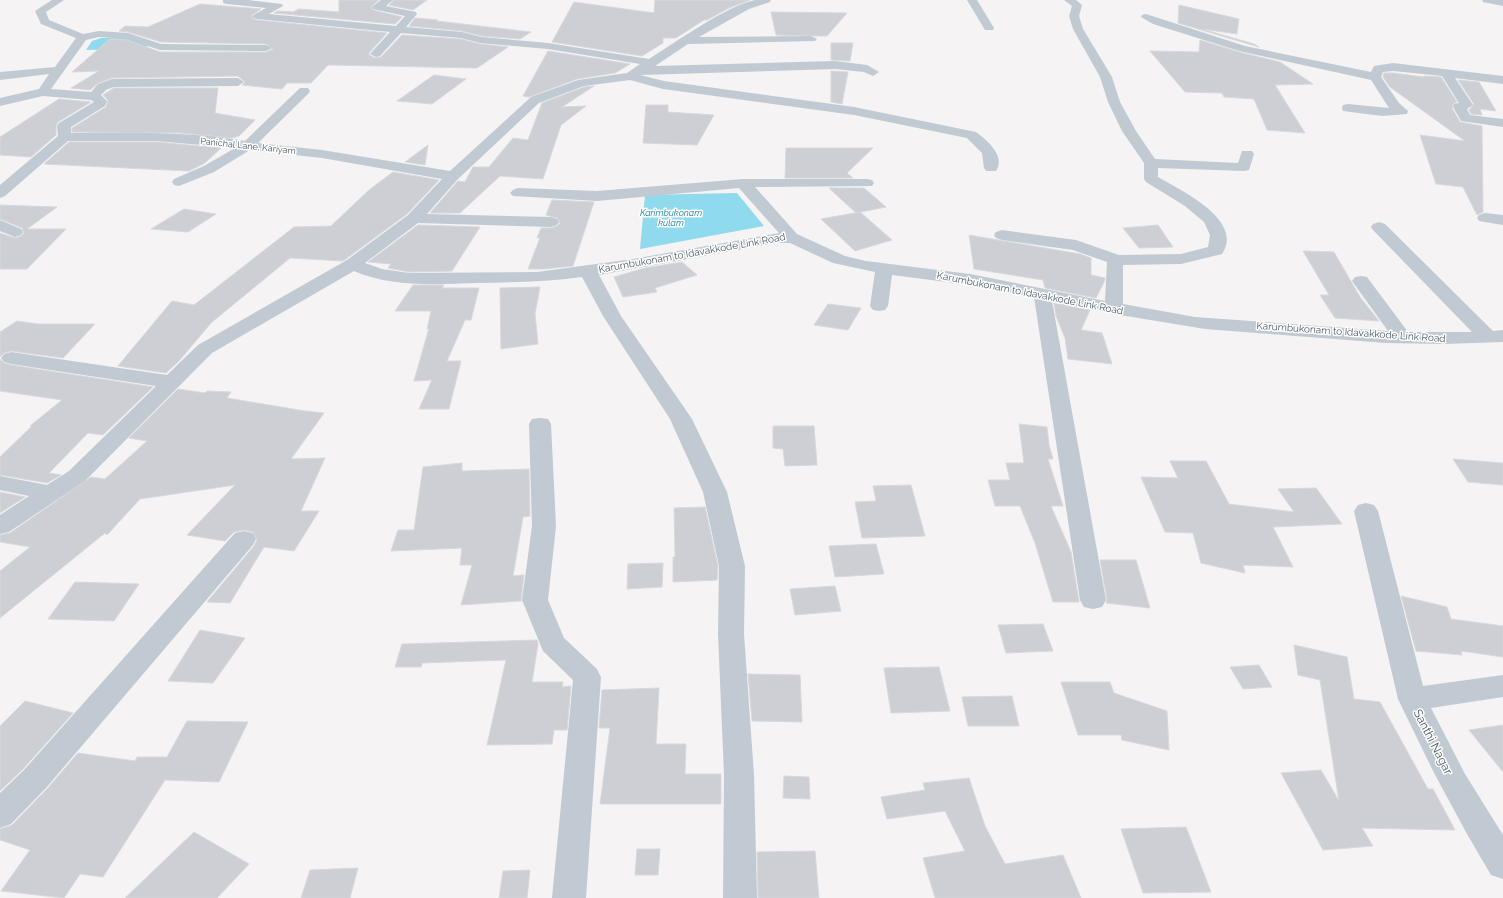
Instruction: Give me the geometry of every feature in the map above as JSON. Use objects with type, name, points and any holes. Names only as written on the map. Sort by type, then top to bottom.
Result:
[{"type":"street","points":[[59,0],[40,11],[45,22],[82,37],[99,34],[128,36],[160,47],[266,48]]},
{"type":"street","points":[[231,0],[227,1],[278,6],[257,16],[316,23],[400,29],[548,46],[641,70],[663,85],[854,111],[971,135],[982,143],[989,153],[993,162],[992,168]]},
{"type":"street","points":[[376,54],[412,14],[377,7],[388,0]]},
{"type":"street","points":[[641,70],[685,41],[746,7],[766,0]]},
{"type":"street","points":[[972,0],[989,28]]},
{"type":"street","points":[[1002,235],[1076,245],[1117,260],[1181,260],[1216,250],[1218,234],[1209,216],[1190,202],[1151,179],[1152,163],[1129,131],[1117,108],[1106,77],[1078,29],[1074,16],[1077,5],[1069,0]]},
{"type":"street","points":[[1487,0],[1503,3]]},
{"type":"street","points":[[1146,17],[1156,22],[1243,49],[1375,77],[1394,106],[1402,111],[1382,112],[1348,108]]},
{"type":"street","points":[[43,92],[82,37]]},
{"type":"street","points":[[685,41],[811,39]]},
{"type":"street","points":[[0,526],[77,476],[205,349],[353,264],[414,218],[452,176],[535,100],[582,83],[641,70],[835,65],[867,69],[873,72]]},
{"type":"street","points":[[1375,77],[1378,69],[1393,67],[1503,80]]},
{"type":"street","points":[[0,76],[58,70]]},
{"type":"street","points":[[1446,73],[1467,104],[1459,107],[1466,118],[1503,124]]},
{"type":"street","points":[[94,96],[102,86],[112,83],[155,84],[186,82],[238,82]]},
{"type":"street","points":[[179,182],[210,169],[249,146],[304,91]]},
{"type":"street","points":[[0,102],[43,92],[94,96],[101,101],[64,126],[65,137],[0,193]]},
{"type":"street","name":"Panichal Lane, Kariyam","points":[[65,137],[156,137],[249,146],[322,154],[344,159],[390,165],[452,176]]},
{"type":"street","points":[[1152,163],[1211,167],[1244,167],[1248,154]]},
{"type":"street","points":[[743,183],[791,237]]},
{"type":"street","points":[[518,193],[597,196],[743,183],[867,183]]},
{"type":"street","points":[[414,218],[551,222]]},
{"type":"street","points":[[1485,218],[1503,220]]},
{"type":"street","points":[[1379,227],[1496,336]]},
{"type":"street","name":"Karumbukonam to Idavakkode Link Road","points":[[353,264],[368,272],[396,277],[545,276],[659,260],[776,238],[791,237],[801,240],[806,245],[819,252],[841,260],[884,268],[983,282],[1114,309],[1187,321],[1311,332],[1402,337],[1450,339],[1496,336]]},
{"type":"street","points":[[1114,309],[1114,264],[1117,260]]},
{"type":"street","points":[[879,306],[884,268]]},
{"type":"street","points":[[588,271],[612,316],[681,419],[716,500],[732,566],[731,634],[739,775],[740,898]]},
{"type":"street","points":[[1361,281],[1402,337]]},
{"type":"street","points":[[1042,294],[1093,600]]},
{"type":"street","points":[[11,358],[172,382]]},
{"type":"street","points":[[540,424],[544,526],[535,600],[553,644],[587,677],[569,898]]},
{"type":"street","points":[[0,483],[51,493]]},
{"type":"street","points":[[1366,511],[1412,699]]},
{"type":"street","points":[[0,814],[35,779],[244,539]]},
{"type":"street","name":"Santhi Nagar","points":[[1503,686],[1412,699],[1428,735],[1476,822],[1503,864]]},
{"type":"water","points":[[101,38],[127,38],[149,46],[142,48],[86,50],[92,41]]},
{"type":"water","name":"Karimbukonam kulam","points":[[737,193],[764,226],[640,249],[645,195]]},
{"type":"building","points":[[339,0],[379,0],[371,7],[373,10],[402,17],[395,24],[274,13],[278,11],[293,12],[299,9],[339,12]]},
{"type":"building","points":[[394,0],[427,0],[413,10],[389,5]]},
{"type":"building","points":[[655,0],[750,0],[704,20],[676,38],[663,38],[663,43],[642,56],[552,42],[574,2],[654,13]]},
{"type":"building","points":[[200,4],[261,9],[251,16],[253,19],[257,20],[387,33],[369,53],[369,55],[375,58],[381,57],[402,35],[461,39],[480,44],[508,47],[477,68],[328,65],[311,83],[287,83],[282,89],[242,85],[245,82],[238,76],[112,78],[98,83],[90,90],[71,88],[99,71],[72,72],[110,39],[127,40],[160,52],[266,52],[273,49],[266,44],[161,42],[128,32],[119,31],[125,26],[148,27]]},
{"type":"building","points":[[1179,5],[1239,19],[1237,34],[1202,29],[1254,44],[1259,47],[1178,23]]},
{"type":"building","points":[[771,12],[847,13],[827,36],[814,36],[776,35]]},
{"type":"building","points":[[415,18],[531,32],[520,39],[481,36],[462,31],[409,26]]},
{"type":"building","points":[[1200,40],[1239,52],[1280,62],[1313,84],[1275,85],[1305,133],[1267,130],[1254,99],[1224,97],[1222,93],[1185,92],[1150,51],[1199,52]]},
{"type":"building","points":[[831,43],[853,43],[850,61],[831,60]]},
{"type":"building","points":[[548,51],[630,64],[615,73],[577,79],[529,97],[523,96]]},
{"type":"building","points":[[831,71],[848,72],[842,104],[831,102]]},
{"type":"building","points":[[1384,73],[1441,77],[1457,102],[1453,104],[1452,108],[1460,122],[1482,126],[1483,212],[1477,215],[1463,187],[1436,184],[1420,135],[1465,141],[1390,87],[1383,77]]},
{"type":"building","points":[[434,75],[466,79],[432,104],[397,101]]},
{"type":"building","points":[[1458,80],[1479,82],[1496,111],[1480,109],[1482,115],[1471,114],[1469,110],[1474,104]]},
{"type":"building","points":[[594,86],[562,107],[586,106],[561,125],[543,179],[500,176],[460,213],[430,213],[458,181],[465,182],[473,167],[489,167],[513,138],[528,140],[542,103],[584,87]]},
{"type":"building","points":[[114,88],[218,88],[215,113],[255,120],[239,136],[232,138],[180,133],[72,132],[72,128],[106,107],[108,100],[103,95]]},
{"type":"building","points":[[59,99],[91,102],[58,122],[56,126],[56,135],[31,157],[0,155],[0,137]]},
{"type":"building","points":[[646,105],[668,105],[668,112],[714,115],[697,145],[643,143]]},
{"type":"building","points":[[69,142],[156,142],[221,148],[205,163],[189,171],[44,164]]},
{"type":"building","points":[[428,145],[425,165],[405,162]]},
{"type":"building","points":[[786,148],[873,148],[847,173],[853,178],[785,178]]},
{"type":"building","points":[[393,172],[439,180],[407,214],[343,261],[290,258],[211,323],[179,361],[166,373],[118,366],[172,301],[194,305],[294,227],[331,226],[369,190]]},
{"type":"building","points":[[829,188],[864,188],[886,207],[856,213]]},
{"type":"building","points":[[552,200],[594,202],[573,266],[528,269],[540,238],[537,238],[541,228],[551,228],[560,223],[557,218],[546,215]]},
{"type":"building","points":[[0,205],[57,207],[27,229],[66,229],[27,269],[0,269],[0,233],[15,238],[24,233],[22,228],[0,219]]},
{"type":"building","points":[[184,209],[216,214],[188,232],[151,229]]},
{"type":"building","points":[[860,212],[892,240],[855,251],[821,219]]},
{"type":"building","points":[[418,225],[480,227],[452,271],[409,272],[388,268],[391,264],[368,262]]},
{"type":"building","points":[[1158,225],[1173,247],[1139,248],[1123,228]]},
{"type":"building","points":[[969,235],[1080,254],[1091,258],[1091,275],[1105,278],[1105,280],[1096,298],[1045,288],[1043,280],[974,269]]},
{"type":"building","points":[[1303,251],[1334,252],[1360,297],[1379,321],[1335,318],[1320,295],[1329,295]]},
{"type":"building","points":[[682,262],[697,275],[655,288],[657,292],[623,297],[614,277],[645,268]]},
{"type":"building","points":[[413,285],[444,285],[442,288],[479,288],[471,320],[465,320],[447,361],[461,361],[449,409],[419,409],[432,380],[414,381],[429,328],[427,329],[431,311],[395,311]]},
{"type":"building","points":[[540,287],[535,314],[538,344],[501,349],[500,288]]},
{"type":"building","points":[[1054,303],[1090,310],[1081,330],[1102,333],[1112,364],[1068,359],[1065,338],[1056,316]]},
{"type":"building","points":[[828,304],[861,308],[848,330],[814,325]]},
{"type":"building","points":[[17,321],[38,324],[95,324],[63,358],[11,351],[4,353],[0,357],[0,332]]},
{"type":"building","points":[[0,359],[4,363],[11,365],[153,387],[103,435],[88,433],[49,473],[61,475],[47,483],[0,475],[0,457],[32,426],[30,426],[62,400],[0,391]]},
{"type":"building","points":[[178,389],[205,393],[207,391],[231,392],[227,398],[324,413],[291,459],[325,458],[301,511],[319,511],[294,551],[264,547],[230,603],[207,602],[254,546],[257,540],[253,532],[244,530],[234,532],[225,541],[187,535],[235,485],[140,499],[107,535],[105,533],[0,618],[0,571],[30,547],[0,542],[0,535],[10,533],[91,477],[105,479],[147,441],[129,438]]},
{"type":"building","points":[[1019,424],[1047,427],[1049,445],[1053,459],[1048,459],[1063,506],[1051,506],[1071,552],[1079,602],[1053,602],[1035,543],[1020,506],[995,506],[988,480],[1010,480],[1006,463],[1024,463]]},
{"type":"building","points":[[773,426],[814,426],[817,465],[785,466],[783,449],[773,448]]},
{"type":"building","points":[[1453,459],[1503,463],[1503,485],[1468,482]]},
{"type":"building","points":[[1170,461],[1206,461],[1229,504],[1294,512],[1278,489],[1316,488],[1342,524],[1273,527],[1293,567],[1243,565],[1245,573],[1201,563],[1193,533],[1165,532],[1141,477],[1178,478]]},
{"type":"building","points":[[462,463],[462,471],[529,469],[530,516],[523,517],[513,576],[524,575],[521,601],[461,605],[472,565],[460,565],[462,548],[391,551],[398,530],[414,530],[423,467]]},
{"type":"building","points":[[911,485],[925,536],[862,538],[855,502],[876,501],[873,486]]},
{"type":"building","points":[[0,492],[25,497],[0,513]]},
{"type":"building","points":[[705,507],[718,566],[717,580],[673,582],[673,557],[675,557],[674,508]]},
{"type":"building","points":[[876,544],[884,574],[835,577],[829,546]]},
{"type":"building","points":[[1100,560],[1136,560],[1150,608],[1106,603],[1107,600]]},
{"type":"building","points":[[663,563],[662,587],[627,589],[628,564]]},
{"type":"building","points":[[75,582],[139,584],[114,621],[48,619]]},
{"type":"building","points":[[835,586],[841,611],[795,615],[790,589]]},
{"type":"building","points":[[1401,596],[1447,607],[1451,619],[1503,626],[1503,657],[1461,651],[1462,655],[1416,651]]},
{"type":"building","points":[[1043,624],[1053,651],[1006,653],[998,625]]},
{"type":"building","points":[[200,630],[245,638],[213,683],[168,681]]},
{"type":"building","points":[[537,640],[538,644],[532,682],[563,682],[562,687],[571,686],[567,730],[554,730],[552,744],[487,745],[506,660],[422,663],[421,667],[395,667],[402,644]]},
{"type":"building","points":[[1294,645],[1347,657],[1354,699],[1380,702],[1428,789],[1433,789],[1455,830],[1362,828],[1373,846],[1323,850],[1281,773],[1321,770],[1339,801],[1320,680],[1298,675]]},
{"type":"building","points":[[1259,665],[1272,687],[1243,689],[1230,667]]},
{"type":"building","points":[[939,667],[950,711],[891,713],[884,668]]},
{"type":"building","points":[[748,674],[800,675],[802,722],[752,721]]},
{"type":"building","points":[[1061,682],[1110,682],[1114,693],[1167,711],[1169,750],[1122,740],[1121,735],[1078,735]]},
{"type":"building","points":[[659,688],[656,744],[686,744],[685,774],[721,774],[721,804],[600,804],[610,728],[599,728],[602,690]]},
{"type":"building","points":[[1012,696],[1019,726],[968,726],[962,697]]},
{"type":"building","points":[[25,701],[73,713],[23,769],[0,791],[0,726]]},
{"type":"building","points":[[187,721],[248,722],[219,782],[165,780],[103,877],[80,874],[64,898],[1,891],[30,850],[0,840],[0,829],[12,825],[47,789],[78,753],[135,761],[137,757],[167,757]]},
{"type":"building","points":[[1503,725],[1503,772],[1469,730]]},
{"type":"building","points":[[784,776],[809,777],[810,799],[783,798]]},
{"type":"building","points":[[969,778],[985,826],[1005,864],[1063,855],[1081,898],[935,898],[923,858],[965,851],[945,811],[887,819],[881,797],[925,790],[923,783]]},
{"type":"building","points":[[1186,827],[1211,892],[1143,893],[1121,829]]},
{"type":"building","points":[[194,832],[249,864],[217,898],[125,898]]},
{"type":"building","points":[[637,849],[660,849],[658,875],[635,875]]},
{"type":"building","points":[[815,851],[819,898],[758,898],[757,852]]},
{"type":"building","points":[[358,868],[350,898],[301,898],[310,870]]},
{"type":"building","points":[[530,870],[527,898],[499,898],[503,871]]}]
